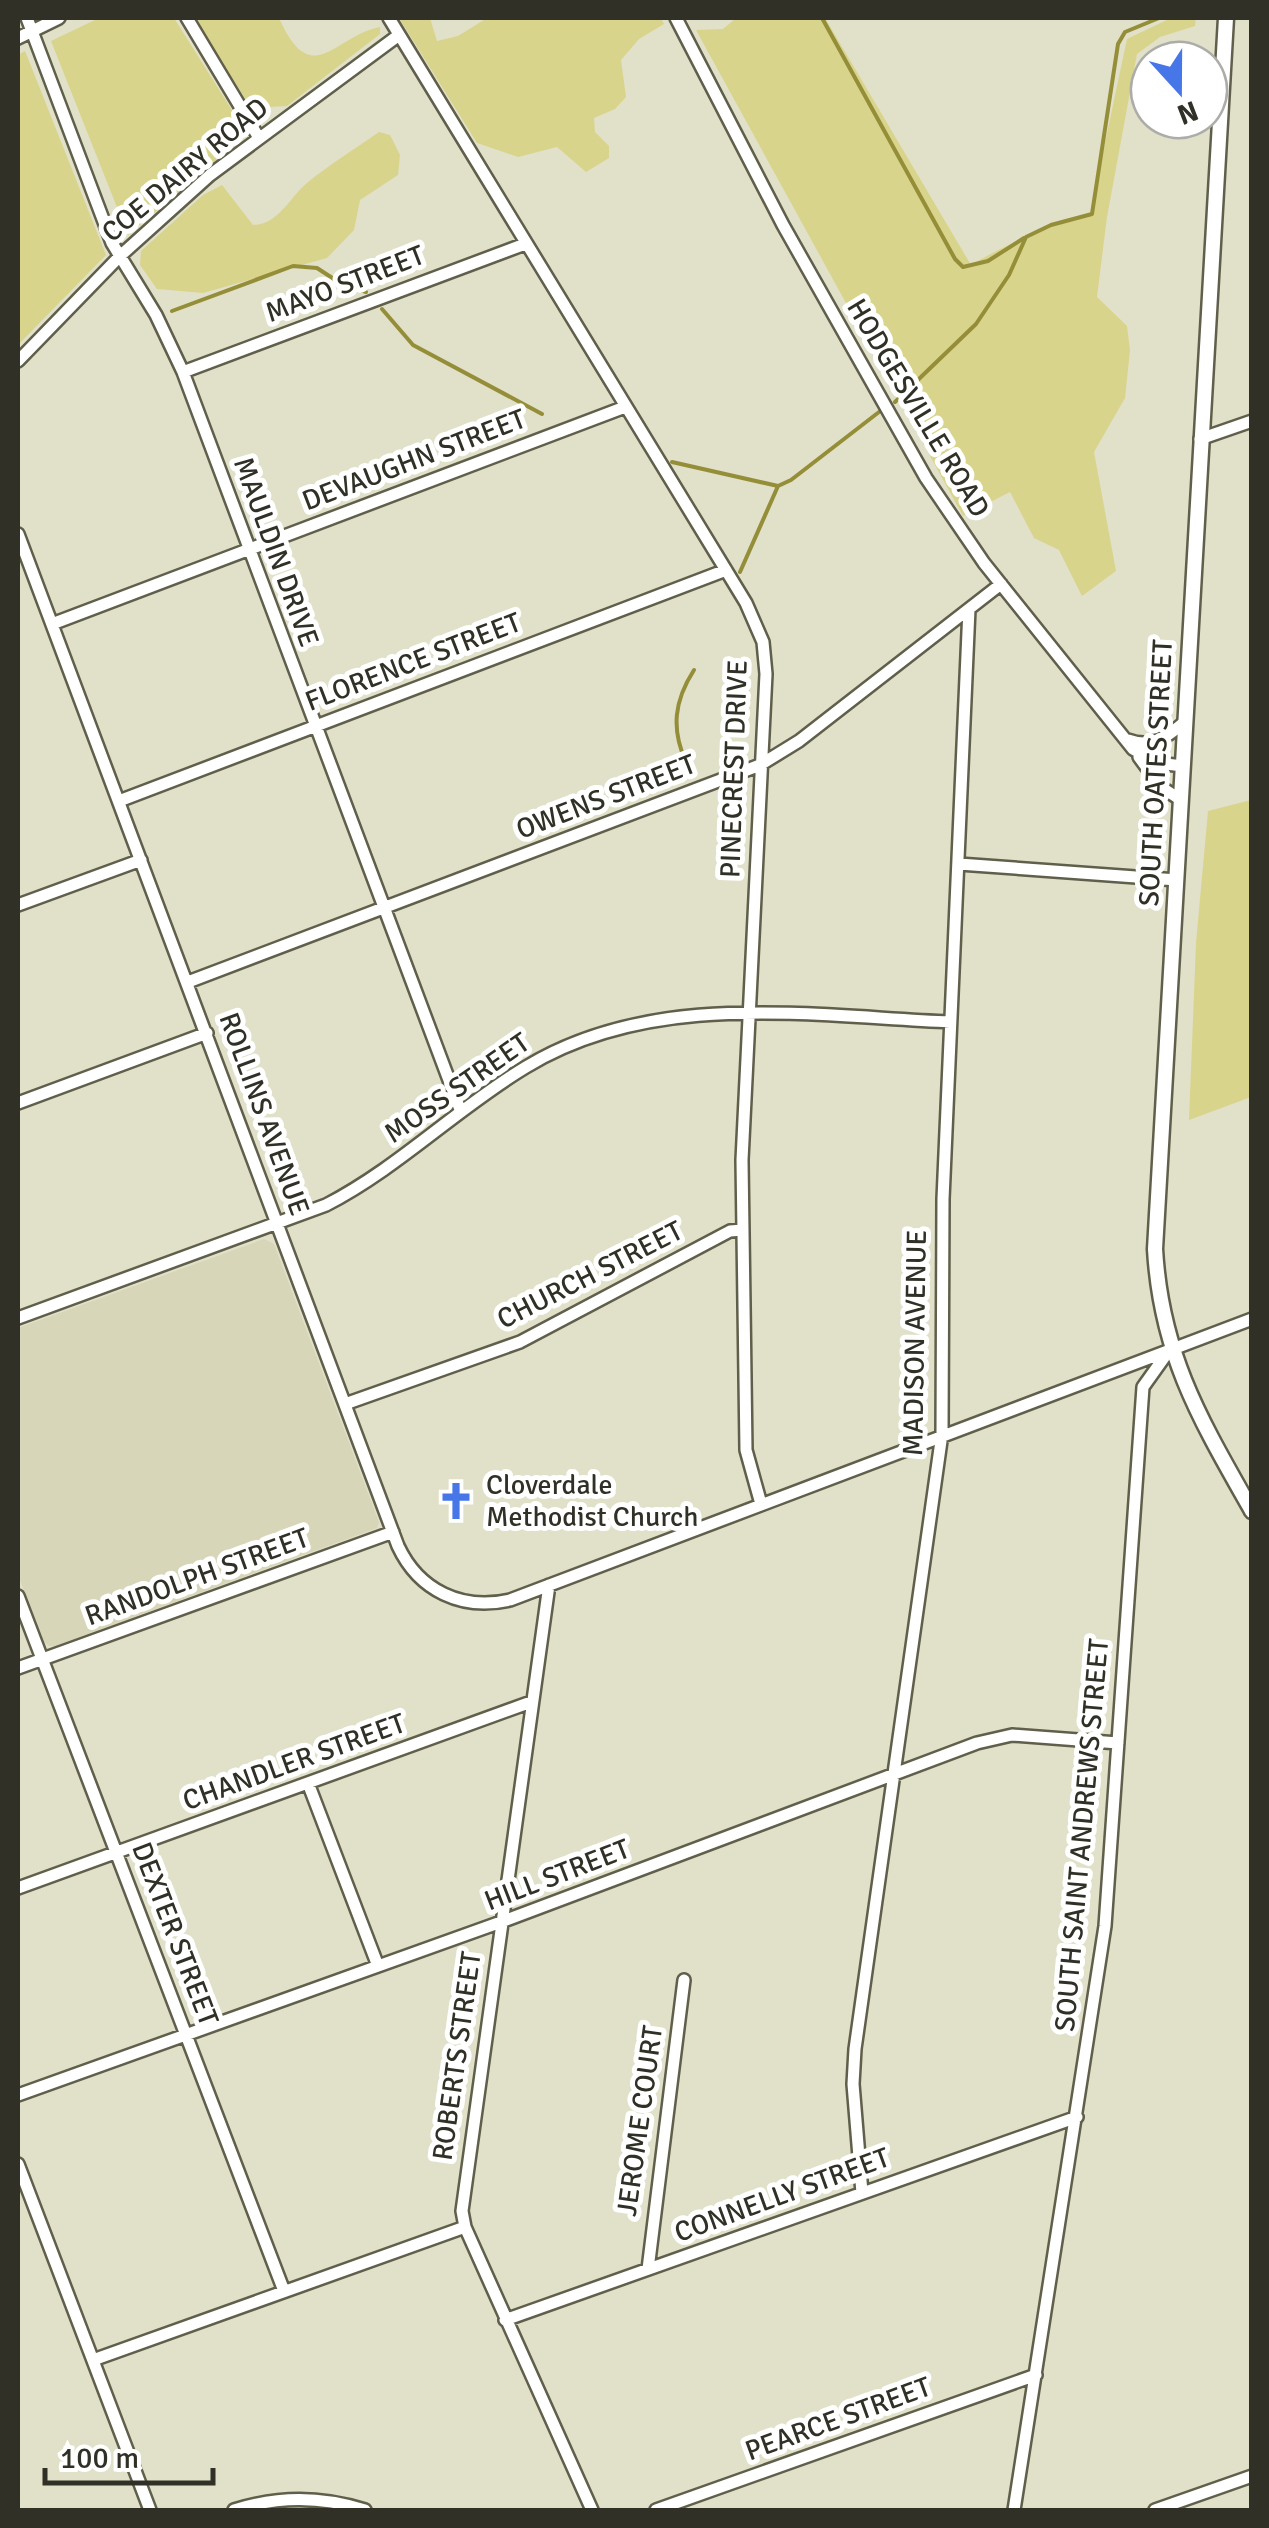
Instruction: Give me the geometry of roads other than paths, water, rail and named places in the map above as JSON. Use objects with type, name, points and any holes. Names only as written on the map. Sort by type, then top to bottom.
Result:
[{"type":"main road","name":"SOUTH OATES STREET","points":[[1226,18],[1155,1249],[1170,1349],[1195,1409],[1252,1511]]},
{"type":"street","points":[[18,38],[30,24],[59,18]]},
{"type":"street","points":[[187,18],[259,138]]},
{"type":"street","name":"PINECREST DRIVE","points":[[389,18],[746,603],[763,642],[766,674],[742,1160],[746,1450],[761,1504]]},
{"type":"street","name":"HODGESVILLE ROAD","points":[[676,18],[758,178],[949,514],[1161,787],[1182,800]]},
{"type":"street","name":"MAULDIN DRIVE","points":[[30,24],[112,243],[156,314],[183,372],[462,1112]]},
{"type":"street","name":"COE DAIRY ROAD","points":[[18,361],[120,256],[210,175],[399,34]]},
{"type":"street","name":"MAYO STREET","points":[[183,372],[526,244]]},
{"type":"street","name":"DEVAUGHN STREET","points":[[52,624],[625,407]]},
{"type":"street","points":[[1200,439],[1252,421]]},
{"type":"street","name":"ROLLINS AVENUE","points":[[18,534],[393,1532],[410,1568],[428,1586],[450,1598],[498,1602],[1252,1319]]},
{"type":"street","name":"FLORENCE STREET","points":[[118,801],[726,570]]},
{"type":"street","name":"OWENS STREET","points":[[188,982],[760,766],[799,741],[1000,584]]},
{"type":"street","name":"MADISON AVENUE","points":[[862,2192],[855,2049],[942,1434],[941,1274],[969,608]]},
{"type":"street","points":[[1129,744],[1160,741],[1186,721]]},
{"type":"street","points":[[1129,744],[1157,763],[1183,766]]},
{"type":"street","points":[[18,905],[141,860]]},
{"type":"street","points":[[959,864],[1176,880]]},
{"type":"street","name":"MOSS STREET","points":[[18,1318],[277,1224],[346,1194],[530,1064],[612,1030],[660,1018],[748,1014],[950,1022]]},
{"type":"street","points":[[18,1103],[208,1033]]},
{"type":"street","name":"CHURCH STREET","points":[[345,1404],[520,1342],[730,1231],[743,1230]]},
{"type":"street","name":"SOUTH SAINT ANDREWS STREET","points":[[1014,2510],[1104,1926],[1143,1386],[1170,1349]]},
{"type":"street","name":"RANDOLPH STREET","points":[[18,1668],[393,1532]]},
{"type":"street","name":"ROBERTS STREET","points":[[549,1585],[462,2197],[465,2227],[592,2510]]},
{"type":"street","name":"DEXTER STREET","points":[[18,1596],[284,2292]]},
{"type":"street","name":"CHANDLER STREET","points":[[18,1888],[531,1702]]},
{"type":"street","name":"HILL STREET","points":[[18,2095],[501,1922],[996,1737],[1118,1743]]},
{"type":"street","points":[[308,1783],[378,1966]]},
{"type":"street","name":"JEROME COURT","points":[[648,2269],[684,1980]]},
{"type":"street","name":"CONNELLY STREET","points":[[504,2320],[1077,2117]]},
{"type":"street","points":[[18,2164],[150,2510]]},
{"type":"street","points":[[93,2360],[465,2227]]},
{"type":"street","name":"PEARCE STREET","points":[[656,2510],[1036,2375]]},
{"type":"street","points":[[1156,2510],[1252,2476]]},
{"type":"street","points":[[234,2510],[258,2502],[306,2498],[365,2510]]},
{"type":"waterway","points":[[822,18],[955,259],[963,267],[988,261],[1024,238]]},
{"type":"waterway","points":[[895,402],[976,324],[1009,275],[1026,237],[1051,225],[1092,214],[1118,44],[1125,32],[1159,18]]},
{"type":"waterway","points":[[172,311],[293,266],[317,268],[340,283],[366,292]]},
{"type":"waterway","points":[[382,309],[413,345],[542,414]]},
{"type":"waterway","points":[[672,462],[778,486],[879,412]]},
{"type":"waterway","points":[[740,572],[778,486]]},
{"type":"waterway","points":[[686,762],[678,738],[677,715],[682,693],[694,670]]},
{"type":"place","name":"Cloverdale Methodist Church","points":[[456,1501]]}]
